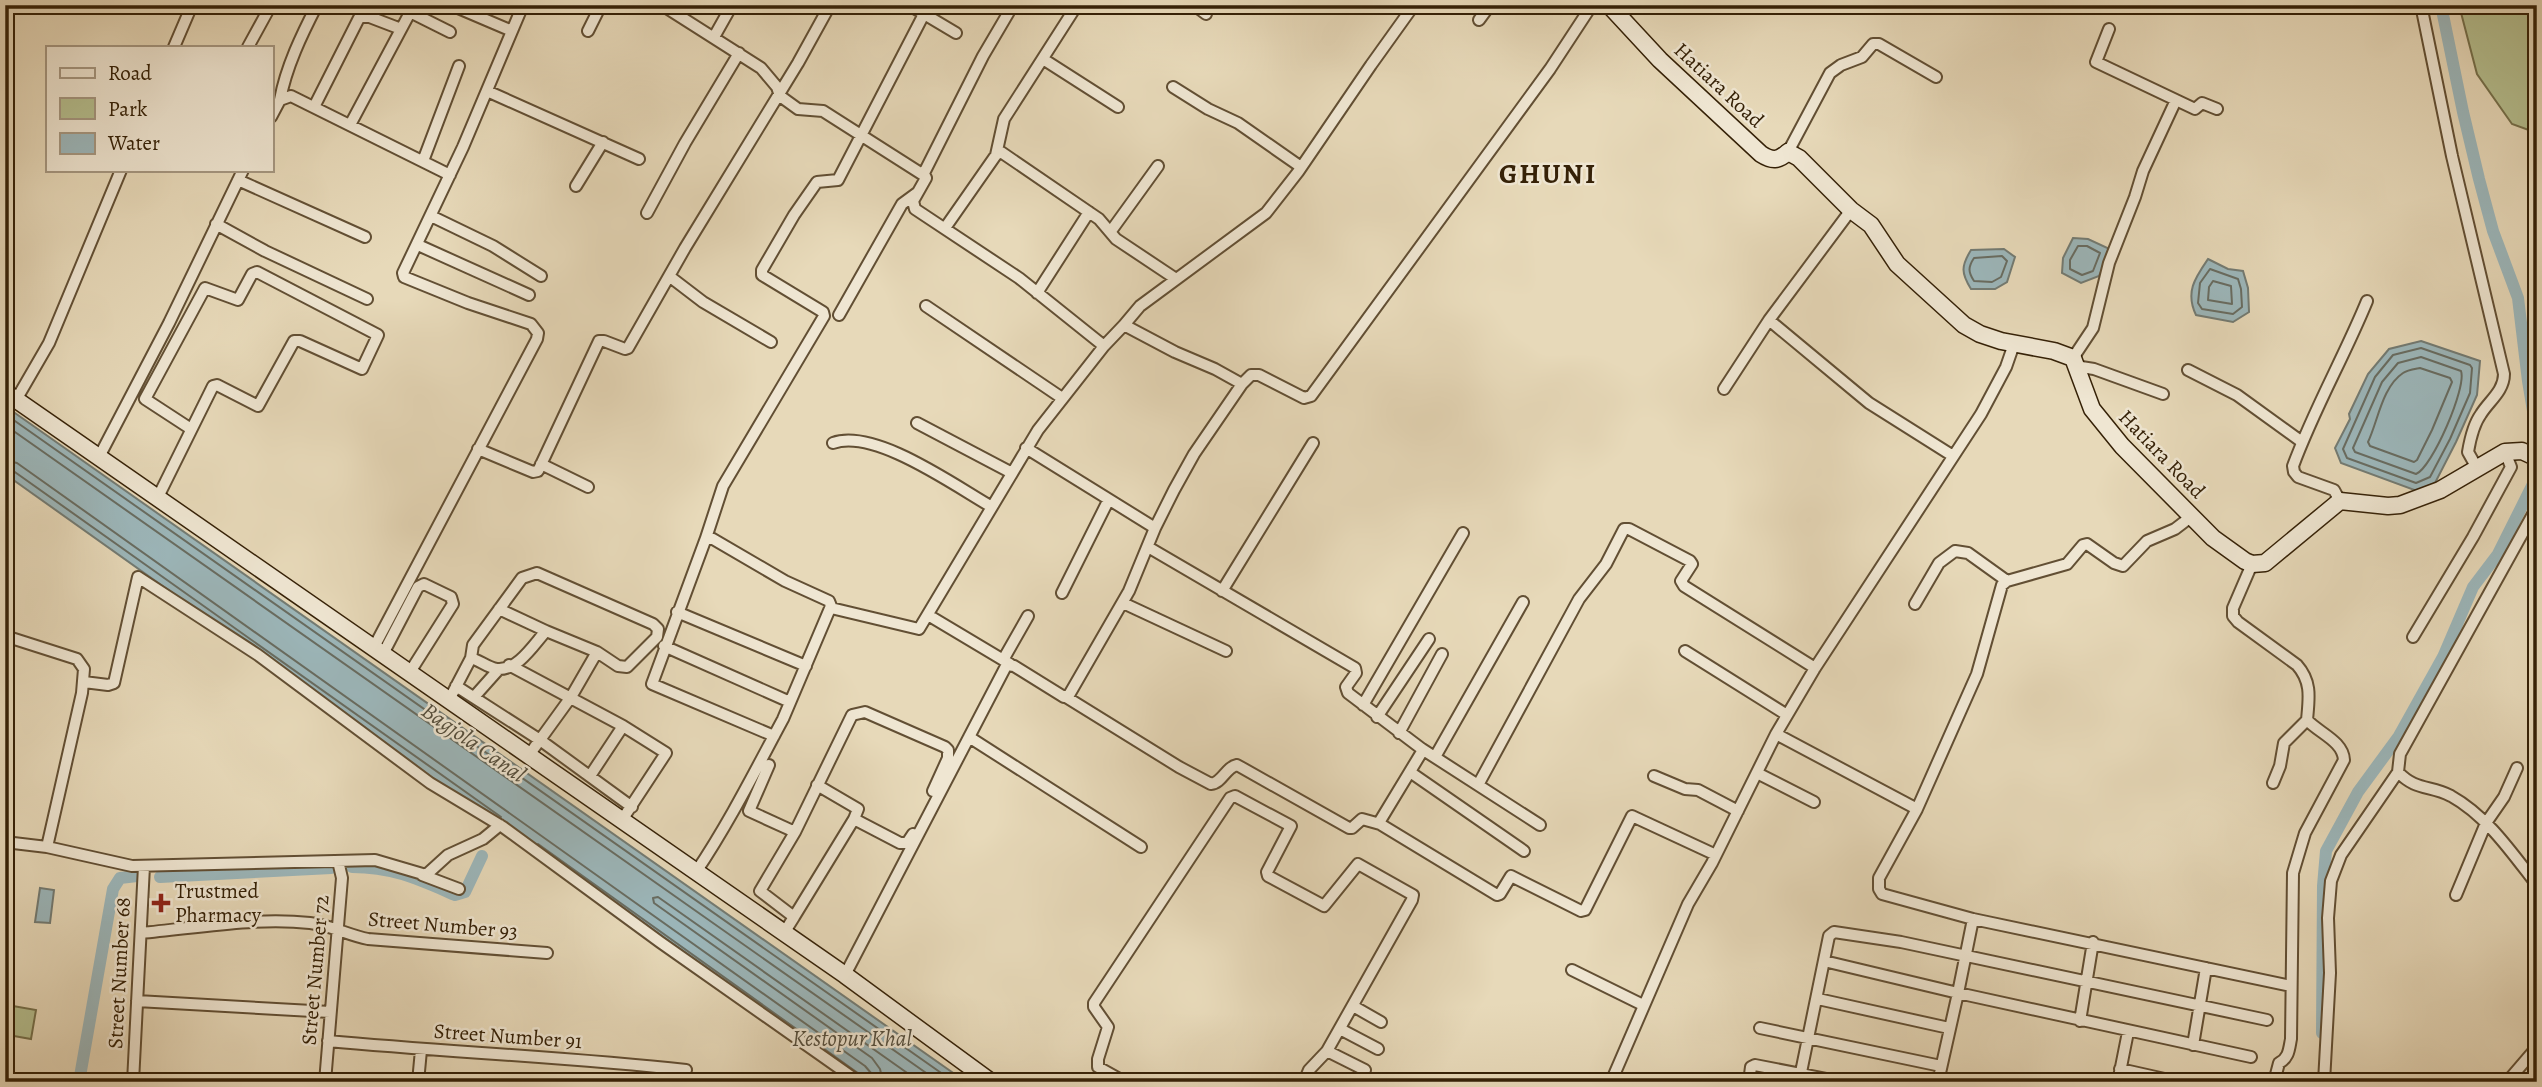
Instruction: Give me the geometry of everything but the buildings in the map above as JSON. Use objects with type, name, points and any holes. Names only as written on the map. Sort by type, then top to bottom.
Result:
[{"type":"street","points":[[174,46],[192,5]]},
{"type":"street","points":[[249,46],[271,5]]},
{"type":"street","points":[[273,114],[281,100],[284,84],[317,5]]},
{"type":"street","points":[[451,5],[512,31]]},
{"type":"street","points":[[379,650],[478,449],[537,339],[538,333],[531,324],[468,303],[404,277],[403,273],[450,176],[523,5]]},
{"type":"street","points":[[588,31],[601,5]]},
{"type":"street","points":[[662,5],[763,70],[780,94],[797,109],[823,111],[923,174],[926,178],[913,201],[915,209],[1019,278],[1104,346]]},
{"type":"street","points":[[714,37],[733,5]]},
{"type":"street","points":[[478,449],[537,472],[599,341],[627,349],[780,94],[830,5]]},
{"type":"street","points":[[909,5],[956,33]]},
{"type":"street","points":[[923,174],[982,56],[1013,5]]},
{"type":"street","points":[[944,228],[996,155],[1004,119],[1077,5]]},
{"type":"street","points":[[1194,5],[1206,14]]},
{"type":"street","points":[[831,608],[917,629],[1026,448],[1062,398],[1140,306],[1266,213],[1414,5]]},
{"type":"street","points":[[1479,20],[1490,5]]},
{"type":"street","points":[[1066,697],[1123,603],[1155,528],[1194,454],[1242,384],[1251,375],[1259,375],[1304,398],[1311,396],[1550,69],[1592,5]]},
{"type":"street","name":"Hatiara Road","points":[[1609,5],[1660,60],[1761,154],[1774,160],[1781,159],[1788,152]]},
{"type":"street","points":[[2421,5],[2452,156],[2504,374],[2501,386],[2476,422],[2469,444],[2468,452],[2477,468]]},
{"type":"street","points":[[350,125],[412,9],[450,32]]},
{"type":"street","points":[[774,736],[652,684],[723,486],[824,316],[823,312],[762,275],[762,270],[817,182],[838,180],[924,14]]},
{"type":"street","points":[[314,107],[359,18],[367,16],[401,29]]},
{"type":"street","points":[[2109,29],[2096,62],[2195,109],[2202,103],[2217,109]]},
{"type":"street","points":[[1936,77],[1879,44],[1873,44],[1863,57],[1840,65],[1830,74],[1788,152],[1808,165],[1851,210],[1871,225],[1897,264],[1964,325],[1980,334],[2014,344],[2054,351],[2074,362],[2163,394]]},
{"type":"street","points":[[647,213],[739,53]]},
{"type":"street","points":[[1043,59],[1118,107]]},
{"type":"street","points":[[423,161],[459,66]]},
{"type":"street","points":[[1173,87],[1215,114],[1238,123],[1301,167]]},
{"type":"street","points":[[487,91],[639,159]]},
{"type":"street","points":[[281,100],[290,96],[450,176]]},
{"type":"street","points":[[2074,362],[2093,328],[2109,263],[2136,197],[2143,171],[2176,100]]},
{"type":"street","points":[[576,186],[603,142]]},
{"type":"street","points":[[996,155],[999,152],[1004,153],[1089,212],[1111,231],[1116,239],[1176,279]]},
{"type":"street","points":[[1111,231],[1158,166]]},
{"type":"street","points":[[120,172],[49,343],[11,396],[410,672],[452,693],[529,755],[627,814]]},
{"type":"street","points":[[99,457],[169,323],[240,175],[365,237]]},
{"type":"street","points":[[839,316],[902,204],[917,193]]},
{"type":"street","points":[[1724,389],[1769,320],[1851,210]]},
{"type":"street","points":[[1037,293],[1089,212]]},
{"type":"street","points":[[432,216],[493,246],[541,276]]},
{"type":"street","points":[[216,224],[265,251],[367,299]]},
{"type":"street","points":[[418,244],[529,295]]},
{"type":"street","points":[[157,499],[215,386],[256,406],[261,404],[294,341],[300,341],[362,369],[378,335],[257,272],[252,274],[238,300],[205,288],[145,398],[191,429]]},
{"type":"street","points":[[669,276],[703,302],[771,342]]},
{"type":"street","points":[[2340,501],[2334,490],[2295,475],[2293,466],[2315,411],[2344,355],[2367,301]]},
{"type":"street","points":[[926,306],[1062,398]]},
{"type":"street","points":[[1769,320],[1869,403],[1953,456]]},
{"type":"street","points":[[1124,325],[1242,384]]},
{"type":"street","points":[[1611,1082],[1688,904],[1716,855],[1776,734],[1815,668],[1900,541],[1991,396],[2014,344]]},
{"type":"street","name":"Hatiara Road","points":[[2074,362],[2098,418],[2122,446],[2213,538],[2252,564]]},
{"type":"street","points":[[2188,370],[2237,395],[2302,442]]},
{"type":"street","points":[[917,423],[1012,473]]},
{"type":"street","points":[[833,443],[848,439],[888,448],[992,507]]},
{"type":"street","points":[[1222,591],[1313,443]]},
{"type":"street","points":[[1026,448],[1155,528]]},
{"type":"street","points":[[2413,637],[2511,467],[2505,452]]},
{"type":"street","points":[[2273,783],[2280,766],[2284,743],[2307,720],[2309,687],[2304,673],[2297,665],[2233,616],[2233,608],[2252,564],[2265,563],[2271,559],[2340,501],[2400,505],[2440,491],[2505,452],[2530,454]]},
{"type":"street","points":[[541,464],[588,487]]},
{"type":"street","points":[[1062,593],[1108,501]]},
{"type":"street","points":[[2324,1082],[2330,973],[2328,918],[2331,881],[2342,855],[2398,772],[2400,754],[2537,507]]},
{"type":"street","points":[[2192,516],[2175,529],[2147,541],[2123,566],[2114,563],[2087,544],[2083,545],[2067,564],[2007,581],[2002,585],[1997,595],[1977,674],[1917,808],[1879,878],[1879,889],[1882,894],[1973,919],[2093,942],[2291,986]]},
{"type":"street","points":[[1478,785],[1579,599],[1604,568],[1626,528],[1690,561],[1692,564],[1682,581],[1684,586],[1815,668]]},
{"type":"street","points":[[1363,705],[1463,533]]},
{"type":"street","points":[[696,872],[734,812],[774,736],[831,608],[828,601],[785,581],[713,539],[706,538]]},
{"type":"street","points":[[1148,547],[1355,668],[1356,673],[1346,689],[1377,717],[1423,750],[1540,825]]},
{"type":"street","points":[[1915,604],[1939,563],[1955,551],[1968,553],[2007,581]]},
{"type":"street","points":[[452,693],[471,658],[473,645],[499,609],[522,578],[537,573],[653,624],[658,629],[657,637],[628,667],[618,666],[597,652],[499,609]]},
{"type":"street","points":[[84,682],[108,685],[114,683],[138,577],[258,655],[430,783],[500,825],[859,1082]]},
{"type":"street","points":[[379,650],[418,587],[424,584],[451,597],[453,604],[410,672]]},
{"type":"street","points":[[1435,757],[1523,602]]},
{"type":"street","points":[[1123,603],[1226,651]]},
{"type":"street","points":[[677,612],[806,666]]},
{"type":"street","points":[[928,614],[1178,767],[1211,784],[1215,784],[1232,766],[1237,765],[1349,828],[1362,819],[1380,824],[1495,895],[1500,894],[1511,876],[1581,911],[1586,908],[1631,816],[1716,855]]},
{"type":"street","points":[[845,975],[1005,668],[1028,616]]},
{"type":"street","points":[[474,697],[504,667],[520,660],[546,631]]},
{"type":"street","points":[[5,636],[77,659],[84,669],[84,682],[47,847]]},
{"type":"street","points":[[1377,717],[1429,639]]},
{"type":"street","points":[[664,646],[790,702]]},
{"type":"street","points":[[1685,651],[1787,715]]},
{"type":"street","points":[[529,755],[571,697],[597,652]]},
{"type":"street","points":[[1399,733],[1443,653]]},
{"type":"street","points":[[471,658],[504,667],[571,697],[666,753],[627,814]]},
{"type":"street","points":[[452,693],[474,697],[590,776],[627,814],[696,872],[845,975],[991,1082]]},
{"type":"street","points":[[749,909],[794,832],[849,719],[856,712],[865,712],[948,750],[943,771],[907,843],[900,843],[854,819]]},
{"type":"street","points":[[2274,1082],[2279,1063],[2289,1051],[2291,889],[2296,860],[2305,832],[2344,761],[2342,750],[2307,720]]},
{"type":"street","points":[[590,776],[623,726]]},
{"type":"street","points":[[1776,734],[1917,808]]},
{"type":"street","points":[[969,737],[1141,847]]},
{"type":"street","points":[[1380,824],[1423,750]]},
{"type":"street","points":[[769,765],[749,811],[794,832]]},
{"type":"street","points":[[2456,895],[2486,823],[2504,797],[2516,768]]},
{"type":"street","points":[[1410,772],[1524,851]]},
{"type":"street","points":[[2398,772],[2414,786],[2449,795],[2469,808],[2486,823],[2537,885]]},
{"type":"street","points":[[1757,774],[1814,802]]},
{"type":"street","points":[[1654,776],[1685,789],[1698,790],[1738,811]]},
{"type":"street","points":[[784,933],[858,809],[817,785]]},
{"type":"street","points":[[1125,1082],[1098,1067],[1108,1027],[1094,1003],[1233,796],[1291,826],[1267,874],[1311,900],[1326,906],[1358,864],[1413,895],[1328,1051],[1309,1070],[1304,1082]]},
{"type":"street","points":[[422,874],[429,873],[452,852],[483,839],[500,825]]},
{"type":"street","points":[[5,842],[47,847],[132,866],[382,861],[459,889]]},
{"type":"street","name":"Street Number 72","points":[[325,1082],[342,878],[338,861]]},
{"type":"street","name":"Street Number 68","points":[[132,1082],[144,866]]},
{"type":"street","points":[[760,891],[794,917]]},
{"type":"street","points":[[1938,1082],[1967,957],[1973,919]]},
{"type":"street","name":"Street Number 93","points":[[141,933],[288,921],[337,928],[368,939],[547,953]]},
{"type":"street","points":[[1800,1078],[1829,936],[1834,932],[1901,942],[2267,1020]]},
{"type":"street","points":[[2080,1021],[2093,942]]},
{"type":"street","points":[[1824,961],[2128,1032],[2251,1057]]},
{"type":"street","points":[[2193,1045],[2206,968]]},
{"type":"street","points":[[1572,970],[1643,1005]]},
{"type":"street","points":[[1818,999],[1950,1028]]},
{"type":"street","points":[[137,1001],[330,1012]]},
{"type":"street","points":[[1353,1006],[1381,1022]]},
{"type":"street","points":[[1760,1028],[1941,1066]]},
{"type":"street","points":[[1340,1029],[1378,1049]]},
{"type":"street","points":[[2118,1082],[2128,1032]]},
{"type":"street","name":"Street Number 91","points":[[328,1041],[421,1050],[614,1062],[686,1070]]},
{"type":"street","points":[[2507,1082],[2537,1047]]},
{"type":"street","points":[[418,1082],[421,1050]]},
{"type":"street","points":[[1328,1051],[1366,1070]]},
{"type":"street","points":[[1749,1082],[1751,1067],[1755,1065],[1800,1078],[1842,1082]]},
{"type":"street","points":[[2120,1069],[2178,1082]]},
{"type":"green space","points":[[2459,5],[2537,5],[2537,133],[2512,124],[2477,74]]},
{"type":"green space","points":[[13,1006],[36,1010],[31,1039],[8,1035]]},
{"type":"water","points":[[2073,238],[2088,239],[2114,251],[2099,276],[2081,283],[2062,273],[2063,258]]},
{"type":"water","points":[[2004,249],[2015,257],[2007,282],[1995,289],[1971,289],[1964,270],[1971,250]]},
{"type":"water","points":[[2208,259],[2228,269],[2243,271],[2248,288],[2249,312],[2233,322],[2196,315],[2191,299],[2193,286]]},
{"type":"water","points":[[2421,341],[2480,361],[2477,395],[2456,442],[2435,483],[2417,491],[2341,463],[2335,448],[2368,374],[2389,349]]},
{"type":"water","name":"Kestopur Khal","points":[[5,406],[966,1082],[860,1082],[5,474]]},
{"type":"water","points":[[40,888],[54,890],[50,923],[35,922]]},
{"type":"waterway","points":[[2322,1033],[2323,886],[2326,851],[2358,792],[2399,736],[2443,657],[2473,587],[2498,554],[2533,484],[2536,467],[2536,429],[2518,298],[2493,231],[2479,179],[2441,5]]},
{"type":"waterway","points":[[352,867],[393,872],[455,895],[465,892],[482,856]]},
{"type":"waterway","points":[[160,877],[331,868]]},
{"type":"waterway","points":[[79,1082],[113,889],[120,878],[137,876]]},
{"type":"place","name":"Trustmed Pharmacy","points":[[161,903]]},
{"type":"district","name":"GHUNI","points":[[1548,173]]},
{"type":"water label","name":"Bagjola Canal","points":[[474,742]]}]
